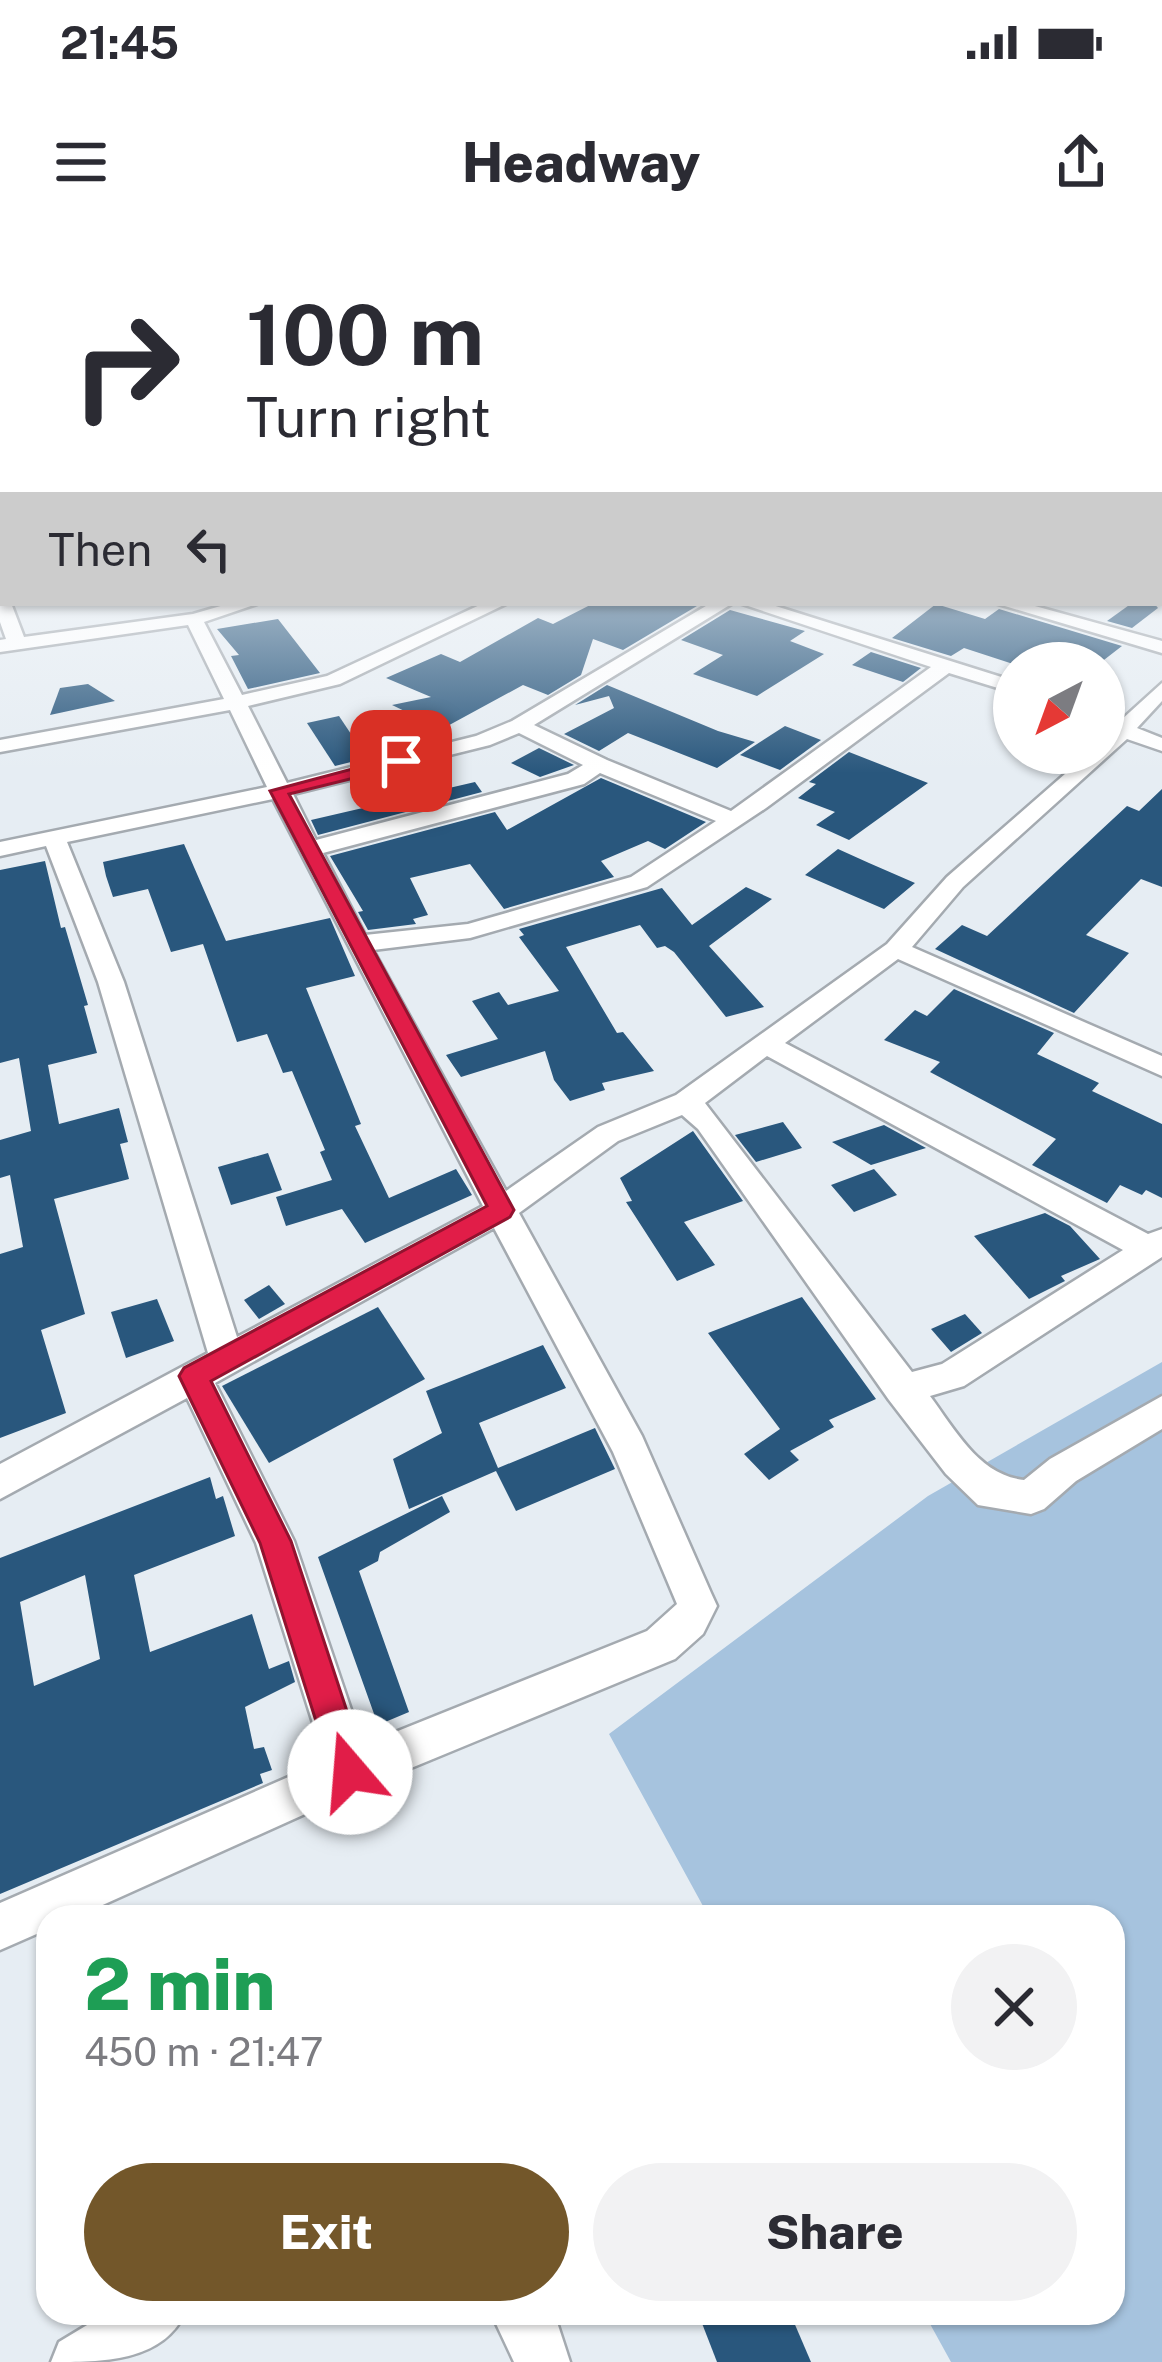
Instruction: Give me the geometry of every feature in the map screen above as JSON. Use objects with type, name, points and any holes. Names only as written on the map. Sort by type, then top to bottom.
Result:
[{"type":"street","points":[[1,606],[8,645],[194,619],[240,606]]},
{"type":"street","points":[[0,746],[333,680],[493,606]]},
{"type":"street","points":[[0,849],[279,791],[483,741],[519,725],[719,606]]},
{"type":"street","points":[[757,606],[993,681]]},
{"type":"street","points":[[1015,606],[1162,647]]},
{"type":"street","points":[[52,1905],[350,1772],[661,1645],[698,1606],[629,1447],[357,944],[194,619]]},
{"type":"street","points":[[357,944],[470,931],[639,882],[758,803],[944,667]]},
{"type":"street","points":[[1125,724],[1162,689]]},
{"type":"street","points":[[519,725],[599,765],[729,818]]},
{"type":"street","points":[[1125,742],[1162,745]]},
{"type":"street","points":[[310,849],[576,779],[599,765]]},
{"type":"street","points":[[0,1483],[501,1210],[608,1134],[686,1102],[896,949],[955,882],[1071,774]]},
{"type":"street","points":[[54,837],[111,982],[210,1368],[275,1541],[350,1772]]},
{"type":"street","points":[[896,949],[1162,1067]]},
{"type":"street","points":[[766,1044],[1155,1245],[952,1376],[901,1390]]},
{"type":"street","points":[[686,1102],[707,1122],[901,1390],[959,1463],[991,1493],[1031,1497],[1063,1470],[1162,1411]]},
{"type":"street","points":[[0,1928],[36,1912]]},
{"type":"street","points":[[79,2362],[139,2325]]},
{"type":"street","points":[[530,2325],[542,2362]]},
{"type":"shaded area","points":[[1162,1362],[1162,2362],[951,2362],[931,2325],[1125,2325],[1125,1905],[702,1905],[609,1734],[928,1496]]},
{"type":"building","points":[[588,606],[697,606],[623,650],[593,639],[581,675],[548,695],[523,685],[442,729],[392,705],[431,697],[386,678],[441,654],[460,662],[538,618],[553,624]]},
{"type":"building","points":[[933,606],[943,606],[985,619],[999,609],[1109,642],[993,642],[993,657],[964,648],[951,656],[892,638]]},
{"type":"building","points":[[1128,606],[1158,608],[1132,628],[1107,621]]},
{"type":"building","points":[[730,610],[805,631],[790,641],[824,654],[757,696],[693,674],[723,655],[681,640]]},
{"type":"building","points":[[278,619],[320,673],[248,689],[231,656],[239,655],[217,629]]},
{"type":"building","points":[[871,652],[921,668],[903,682],[852,665]]},
{"type":"building","points":[[88,684],[115,701],[50,715],[60,688]]},
{"type":"building","points":[[607,685],[755,742],[717,768],[628,733],[599,751],[564,734],[614,708],[609,696],[575,705]]},
{"type":"building","points":[[339,716],[367,758],[335,766],[307,723]]},
{"type":"building","points":[[785,726],[821,740],[780,770],[740,755]]},
{"type":"building","points":[[539,748],[574,765],[540,777],[511,763]]},
{"type":"building","points":[[849,752],[928,783],[849,840],[816,825],[835,812],[798,798],[816,784],[809,782]]},
{"type":"building","points":[[601,778],[706,822],[665,849],[648,841],[601,861],[614,877],[504,909],[470,864],[410,878],[428,915],[413,919],[416,924],[368,930],[358,912],[363,911],[330,856],[495,812],[507,830]]},
{"type":"building","points":[[475,782],[482,792],[318,835],[311,820]]},
{"type":"building","points":[[1162,789],[1162,887],[1141,879],[1086,935],[1129,953],[1074,1013],[935,949],[962,925],[987,936],[1127,806],[1139,811]]},
{"type":"building","points":[[184,844],[226,941],[330,918],[355,976],[306,988],[361,1124],[355,1126],[389,1198],[456,1169],[472,1195],[365,1243],[342,1209],[286,1226],[276,1197],[332,1180],[320,1152],[325,1150],[292,1071],[283,1073],[267,1034],[237,1042],[203,944],[171,952],[148,889],[113,897],[106,876],[103,862]]},
{"type":"building","points":[[838,849],[915,883],[884,909],[805,875]]},
{"type":"building","points":[[45,861],[61,928],[65,927],[88,1005],[84,1006],[97,1053],[48,1065],[59,1124],[119,1108],[128,1142],[120,1144],[129,1179],[54,1199],[85,1314],[41,1330],[66,1413],[0,1438],[0,1254],[23,1247],[10,1175],[0,1178],[0,1140],[31,1131],[19,1058],[0,1063],[0,870]]},
{"type":"building","points":[[746,887],[772,899],[709,946],[764,1007],[726,1017],[674,952],[665,946],[657,948],[640,925],[566,947],[617,1033],[623,1032],[654,1071],[602,1083],[605,1090],[570,1101],[554,1080],[545,1051],[461,1077],[446,1055],[498,1039],[472,1001],[499,992],[508,1005],[559,991],[519,937],[524,935],[519,929],[662,888],[692,925]]},
{"type":"building","points":[[954,989],[1054,1033],[1037,1054],[1099,1083],[1092,1091],[1162,1124],[1162,1198],[1120,1185],[1107,1203],[1032,1165],[1056,1139],[930,1072],[940,1062],[884,1040],[915,1010],[927,1016]]},
{"type":"building","points":[[783,1122],[802,1148],[756,1162],[735,1135]]},
{"type":"building","points":[[884,1125],[926,1148],[871,1165],[832,1142]]},
{"type":"building","points":[[693,1131],[743,1201],[684,1222],[715,1265],[677,1281],[626,1202],[632,1201],[620,1178]]},
{"type":"building","points":[[268,1153],[282,1190],[231,1205],[218,1167]]},
{"type":"building","points":[[874,1169],[897,1195],[854,1212],[831,1185]]},
{"type":"building","points":[[1045,1213],[1070,1226],[1100,1259],[1061,1276],[1065,1281],[1029,1299],[974,1236]]},
{"type":"building","points":[[269,1285],[285,1304],[259,1319],[244,1300]]},
{"type":"building","points":[[802,1297],[876,1399],[829,1420],[834,1427],[790,1451],[799,1460],[769,1480],[744,1454],[780,1429],[708,1333]]},
{"type":"building","points":[[157,1299],[174,1341],[126,1358],[111,1312]]},
{"type":"building","points":[[378,1307],[425,1379],[269,1463],[222,1386]]},
{"type":"building","points":[[965,1314],[982,1333],[951,1352],[931,1329]]},
{"type":"building","points":[[543,1345],[566,1388],[479,1423],[498,1468],[595,1428],[615,1469],[516,1511],[496,1471],[409,1509],[393,1459],[442,1433],[426,1391]]},
{"type":"building","points":[[210,1477],[216,1499],[223,1496],[235,1536],[134,1575],[150,1652],[252,1614],[269,1669],[289,1661],[295,1682],[245,1707],[254,1749],[264,1747],[272,1770],[260,1774],[263,1783],[0,1894],[0,1558]],"holes":[[[85,1575],[100,1659],[34,1686],[20,1602]]]},
{"type":"building","points":[[442,1496],[450,1512],[380,1552],[378,1561],[359,1571],[409,1712],[378,1725],[318,1557]]},
{"type":"building","points":[[703,2325],[795,2325],[811,2362],[717,2362]]},
{"type":"route","points":[[350,1772],[275,1541],[194,1376],[501,1210],[279,791],[401,761]]}]
